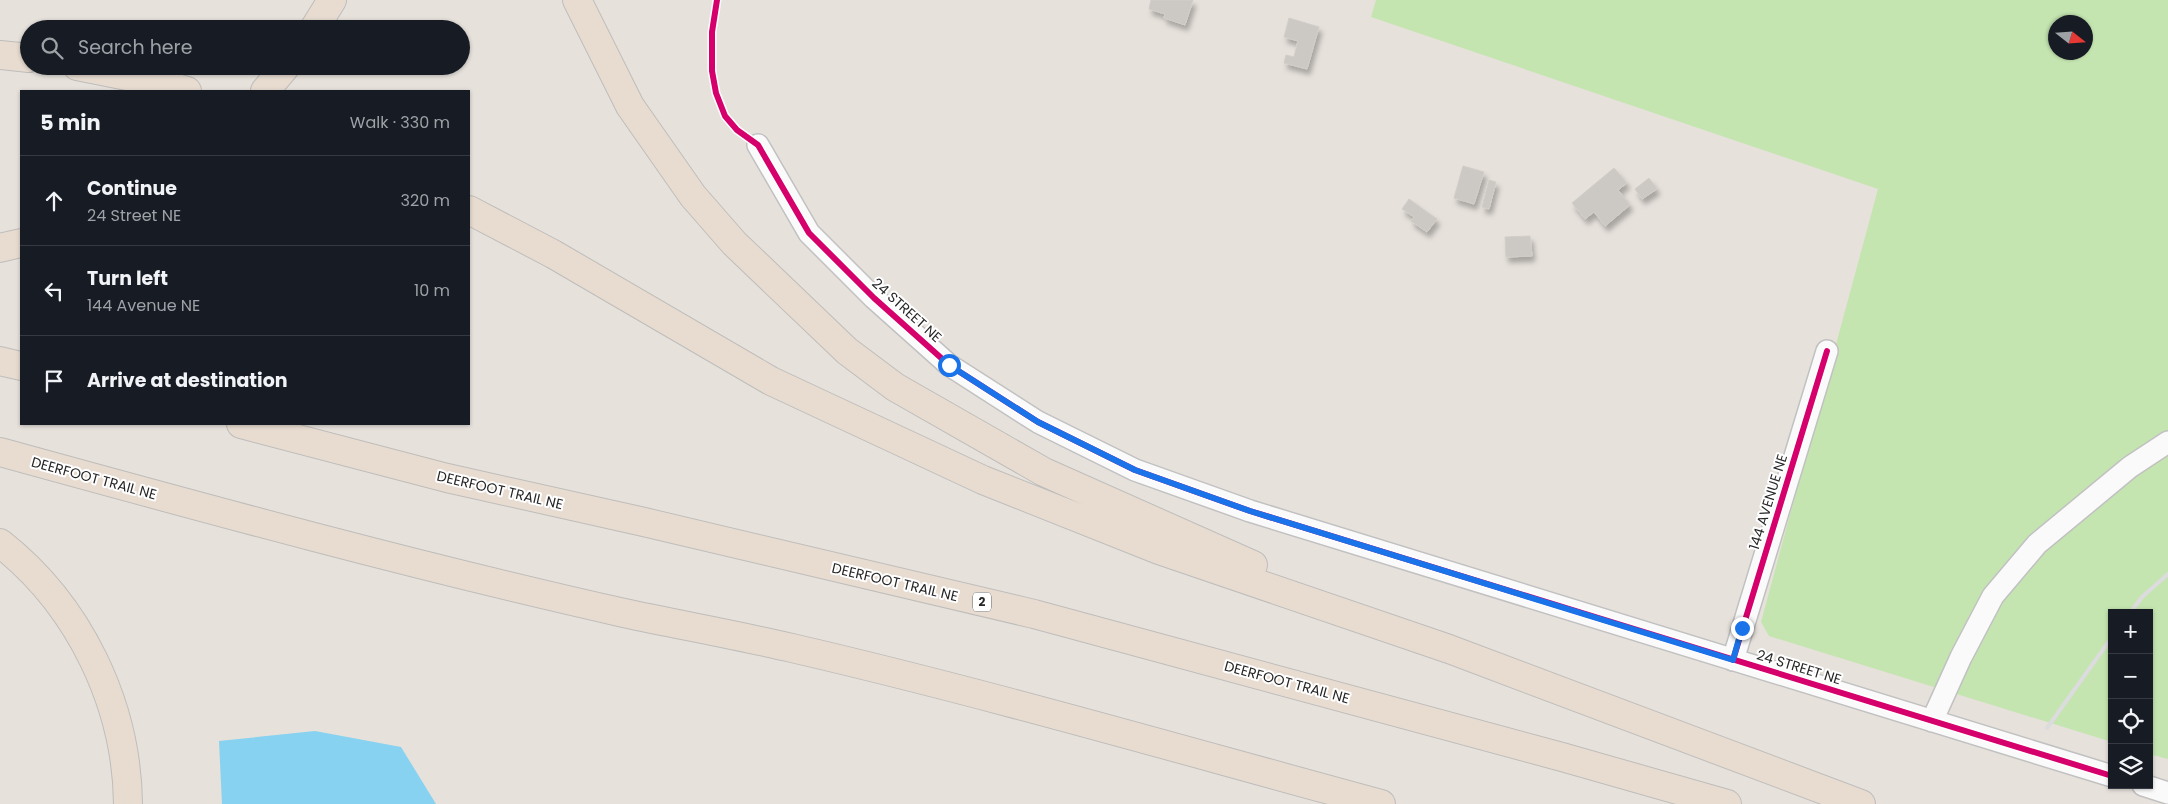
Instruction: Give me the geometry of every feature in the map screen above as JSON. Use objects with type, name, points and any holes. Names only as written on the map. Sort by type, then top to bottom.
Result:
[{"type":"highway","points":[[320,20],[332,0]]},
{"type":"highway","points":[[577,0],[630,106],[693,196],[734,243],[794,301],[847,351],[895,387],[1044,472],[1180,534],[1449,649]]},
{"type":"highway","points":[[0,54],[20,57]]},
{"type":"highway","points":[[125,75],[152,80],[184,90]]},
{"type":"highway","points":[[266,90],[278,75]]},
{"type":"highway","points":[[470,211],[562,259],[771,381],[966,473],[1159,550],[1449,649],[1862,804]]},
{"type":"highway","points":[[0,248],[20,243]]},
{"type":"highway","points":[[0,360],[20,366]]},
{"type":"highway","name":"DEERFOOT TRAIL NE","points":[[245,425],[447,478],[644,522],[1034,614],[1514,744],[1723,803]]},
{"type":"highway","name":"DEERFOOT TRAIL NE","points":[[0,452],[228,515],[429,565],[622,612],[792,648],[927,682],[1381,804]]},
{"type":"highway","points":[[0,543],[37,577],[70,617],[94,659],[112,704],[121,738],[128,775],[128,804]]},
{"type":"street","name":"24 STREET NE","points":[[758,145],[809,233],[874,298],[949,365],[1038,422],[1135,470],[1250,511],[2108,775]]},
{"type":"street","name":"144 AVENUE NE","points":[[1733,660],[1827,351]]},
{"type":"street","points":[[1932,721],[1961,658],[1993,596],[2037,544],[2130,467],[2168,442]]},
{"type":"street","points":[[2153,788],[2168,793]]},
{"type":"green space","points":[[1376,0],[2168,0],[2168,759],[2153,755],[2153,609],[2108,609],[2108,741],[1769,636],[1761,622],[1878,189],[1371,17]]},
{"type":"water","points":[[315,731],[401,747],[436,804],[222,804],[219,741]]},
{"type":"building","points":[[1151,0],[1193,0],[1185,25],[1164,18],[1165,14],[1149,9]]},
{"type":"building","points":[[1289,18],[1319,27],[1307,69],[1284,63],[1286,55],[1294,57],[1298,41],[1284,37]]},
{"type":"building","points":[[1463,166],[1484,172],[1474,204],[1454,198]]},
{"type":"building","points":[[1614,168],[1627,183],[1618,190],[1630,205],[1605,226],[1594,212],[1585,219],[1572,203]]},
{"type":"building","points":[[1649,178],[1657,189],[1642,199],[1635,189]]},
{"type":"building","points":[[1489,180],[1496,182],[1489,209],[1482,207]]},
{"type":"building","points":[[1409,199],[1437,219],[1427,232],[1411,221],[1414,217],[1402,209]]},
{"type":"building","points":[[1530,236],[1532,256],[1506,257],[1505,237]]},
{"type":"railway","points":[[2133,609],[2142,597],[2168,574]]},
{"type":"railway","points":[[2047,728],[2108,643]]},
{"type":"cycle path","points":[[717,0],[712,32],[712,71],[716,93],[725,116],[737,130],[758,145],[809,233],[874,298],[949,365],[1038,422],[1135,470],[1250,511],[2108,775]]},
{"type":"cycle path","points":[[1733,660],[1827,351]]},
{"type":"route","points":[[949,365],[1038,422],[1135,470],[1250,511],[1733,660],[1742,628]]}]
